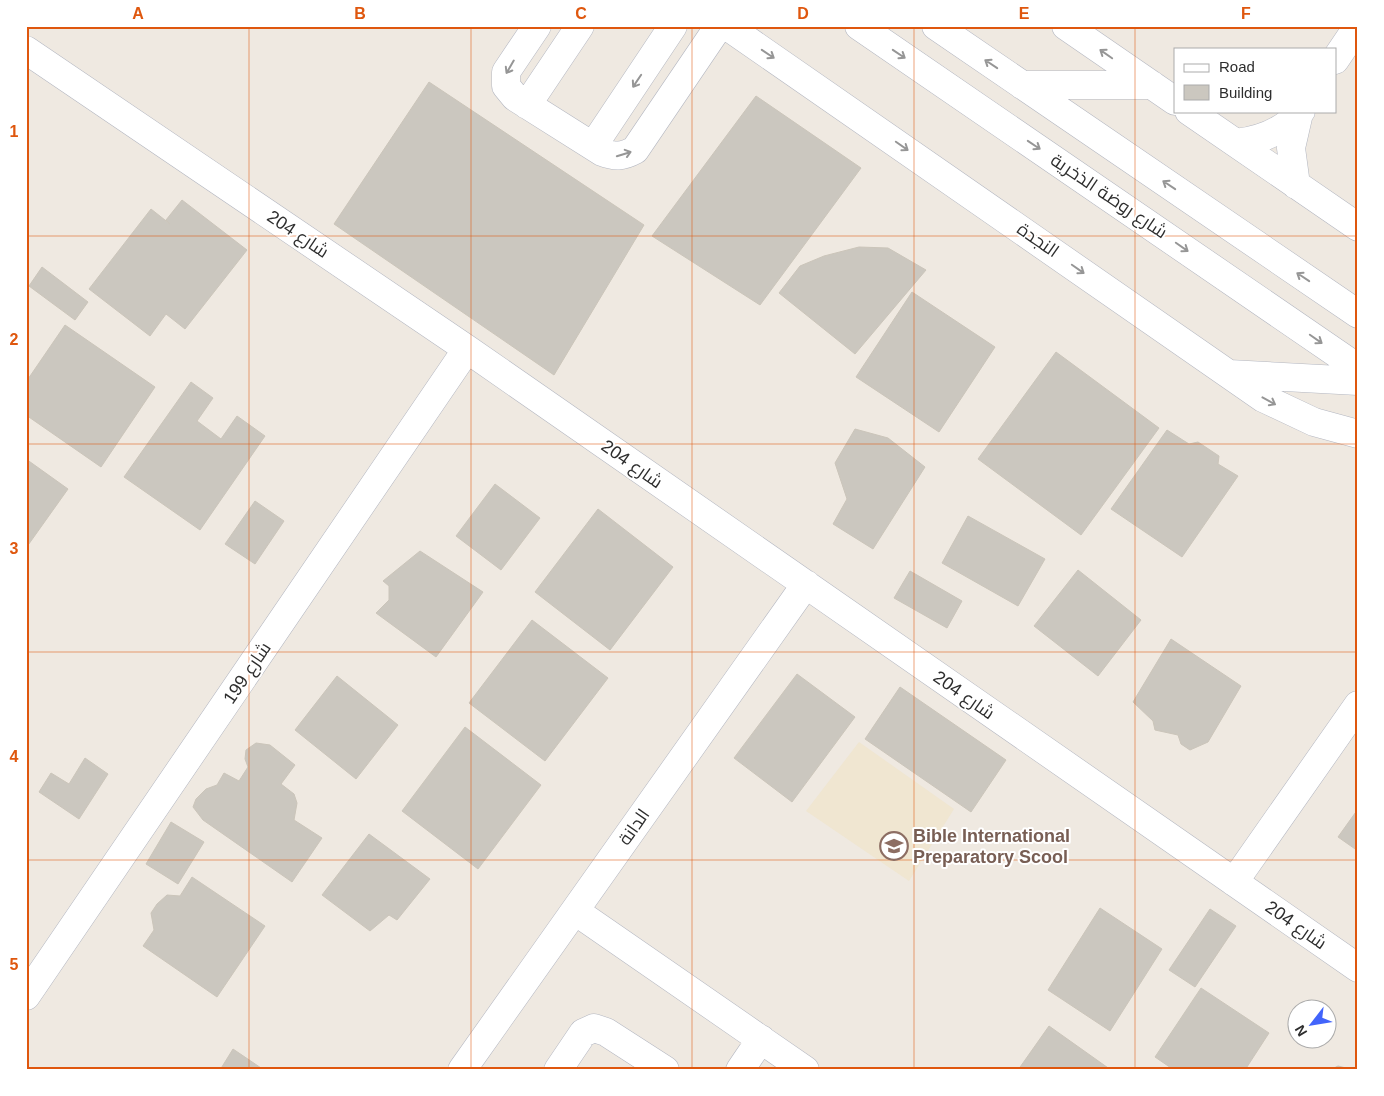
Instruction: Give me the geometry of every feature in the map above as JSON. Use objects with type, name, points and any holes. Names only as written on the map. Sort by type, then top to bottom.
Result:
[{"type":"street","points":[[537,26],[509,66],[504,79],[509,92],[527,105],[612,156],[624,156],[634,150],[719,26]]},
{"type":"street","points":[[527,105],[580,26]]},
{"type":"street","points":[[593,146],[673,26]]},
{"type":"street","name":"النجدة","points":[[727,26],[1262,398],[1314,422],[1358,434]]},
{"type":"street","name":"شارع روضة الذخرية","points":[[859,26],[1358,368]]},
{"type":"street","points":[[936,26],[1358,314]]},
{"type":"street","points":[[1066,26],[1174,100]]},
{"type":"street","points":[[1336,59],[1358,26]]},
{"type":"street","name":"شارع 204","points":[[26,50],[467,349],[1358,968]]},
{"type":"street","points":[[1022,85],[1152,85]]},
{"type":"street","points":[[1191,112],[1351,223],[1358,249]]},
{"type":"street","points":[[1236,143],[1254,141],[1270,135],[1300,112]]},
{"type":"street","points":[[1296,185],[1291,148],[1300,112]]},
{"type":"street","name":"شارع 199","points":[[26,996],[467,349]]},
{"type":"street","points":[[1229,374],[1358,381]]},
{"type":"street","name":"الدانة","points":[[462,1070],[806,584]]},
{"type":"street","points":[[1234,882],[1358,705]]},
{"type":"street","points":[[575,911],[805,1070]]},
{"type":"street","points":[[558,1070],[583,1033],[594,1028],[606,1032],[665,1070]]},
{"type":"street","points":[[740,1070],[761,1039]]},
{"type":"shaded area","name":"Bible International Preparatory Scool","points":[[859,742],[954,809],[909,881],[806,811]]},
{"type":"building","points":[[429,82],[644,225],[554,375],[334,224]]},
{"type":"building","points":[[756,96],[861,168],[760,305],[652,236]]},
{"type":"building","points":[[182,200],[247,250],[185,329],[166,314],[150,336],[89,289],[151,209],[170,224],[166,220]]},
{"type":"building","points":[[859,247],[888,248],[926,270],[855,354],[779,293],[800,266],[824,256]]},
{"type":"building","points":[[42,267],[88,302],[75,320],[29,286]]},
{"type":"building","points":[[912,292],[995,347],[939,432],[856,377]]},
{"type":"building","points":[[65,325],[155,387],[101,467],[26,415],[26,382]]},
{"type":"building","points":[[1056,352],[1159,428],[1081,535],[978,459]]},
{"type":"building","points":[[191,382],[213,398],[197,421],[221,439],[237,416],[265,436],[200,530],[124,477]]},
{"type":"building","points":[[855,429],[888,438],[925,467],[873,549],[833,524],[847,499],[835,463]]},
{"type":"building","points":[[1167,430],[1189,444],[1198,442],[1219,456],[1218,464],[1238,476],[1182,557],[1111,509]]},
{"type":"building","points":[[26,459],[68,489],[26,548]]},
{"type":"building","points":[[495,484],[540,518],[501,570],[456,536]]},
{"type":"building","points":[[255,501],[284,521],[255,564],[225,544]]},
{"type":"building","points":[[598,509],[673,567],[610,650],[535,592]]},
{"type":"building","points":[[968,516],[1045,559],[1018,606],[942,563]]},
{"type":"building","points":[[420,551],[483,592],[436,657],[376,613],[389,600],[389,586],[383,581]]},
{"type":"building","points":[[1078,570],[1141,620],[1098,676],[1034,626]]},
{"type":"building","points":[[910,571],[962,601],[947,628],[894,598]]},
{"type":"building","points":[[532,620],[608,678],[545,761],[469,703]]},
{"type":"building","points":[[1171,639],[1241,686],[1208,742],[1190,750],[1181,744],[1178,735],[1155,730],[1153,721],[1133,702]]},
{"type":"building","points":[[797,674],[855,717],[792,802],[734,758]]},
{"type":"building","points":[[337,676],[398,725],[356,779],[295,730]]},
{"type":"building","points":[[900,687],[1006,760],[971,812],[865,739]]},
{"type":"building","points":[[465,727],[541,785],[478,869],[402,811]]},
{"type":"building","points":[[256,743],[270,745],[295,765],[281,784],[294,794],[297,803],[294,820],[322,838],[292,882],[203,820],[193,807],[196,799],[206,789],[217,785],[224,773],[239,781],[248,767],[245,759],[246,750]]},
{"type":"building","points":[[85,758],[108,774],[79,819],[39,792],[51,773],[69,784]]},
{"type":"building","points":[[1358,809],[1358,851],[1338,837]]},
{"type":"building","points":[[171,822],[204,842],[178,884],[146,864]]},
{"type":"building","points":[[369,834],[430,879],[397,920],[389,915],[370,931],[322,895]]},
{"type":"building","points":[[192,877],[265,926],[217,997],[143,946],[154,930],[151,913],[157,904],[167,895],[180,896]]},
{"type":"building","points":[[1100,908],[1162,949],[1110,1031],[1048,990]]},
{"type":"building","points":[[1210,909],[1236,926],[1195,987],[1169,970]]},
{"type":"building","points":[[1201,988],[1269,1033],[1245,1070],[1174,1070],[1155,1057]]},
{"type":"building","points":[[1049,1026],[1111,1070],[1018,1070]]},
{"type":"building","points":[[233,1049],[264,1070],[220,1070]]},
{"type":"building","points":[[1338,1066],[1346,1068],[1349,1070],[1330,1070]]},
{"type":"place","name":"Bible International Preparatory Scool","points":[[894,846]]}]
